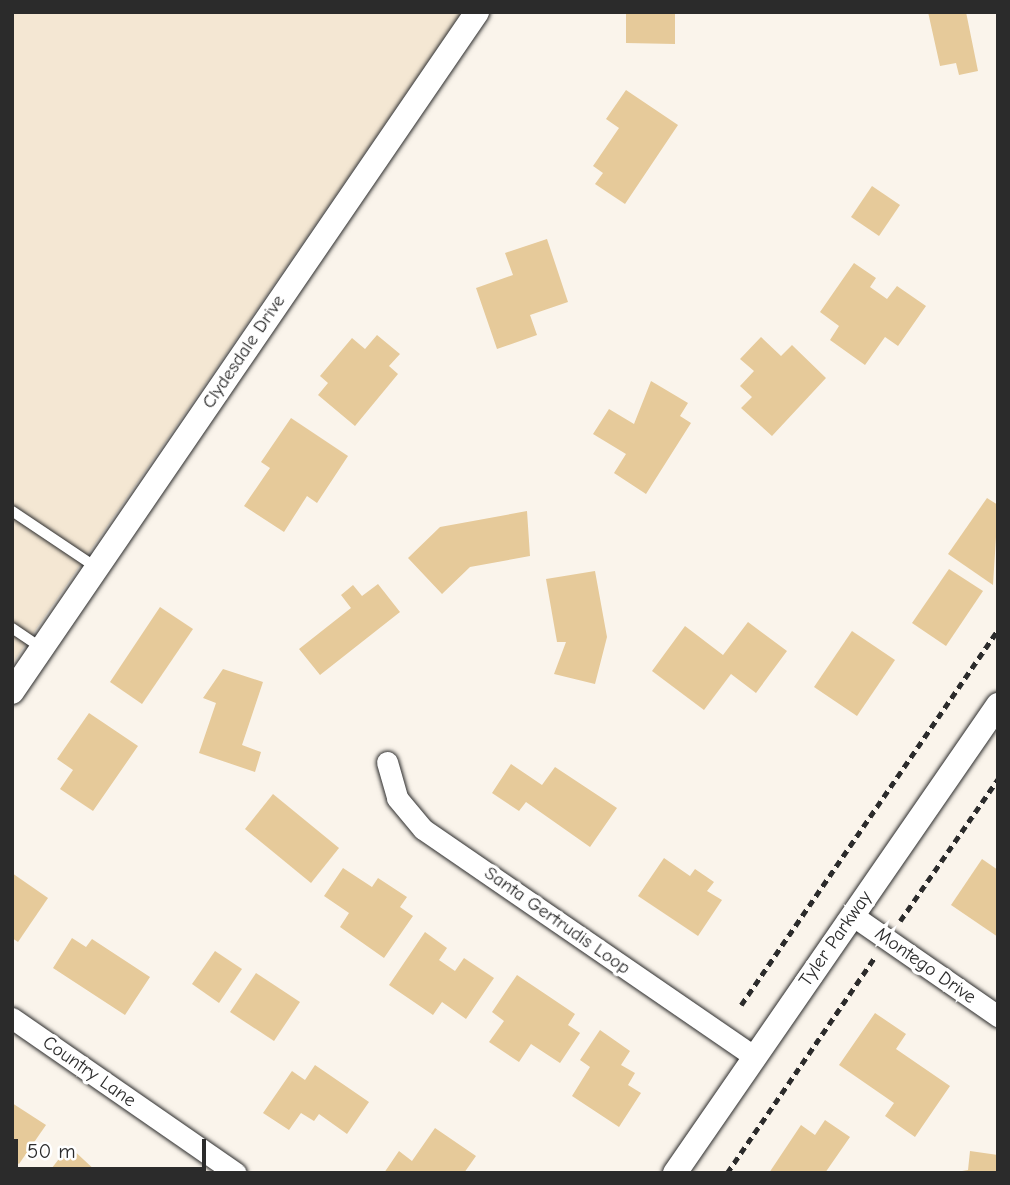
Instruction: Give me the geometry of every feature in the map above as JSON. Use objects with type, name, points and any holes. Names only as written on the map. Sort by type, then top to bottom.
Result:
[{"type":"street","name":"Clydesdale Drive","points":[[12,692],[477,12]]},
{"type":"street","name":"Tyler Parkway","points":[[675,1173],[998,705]]},
{"type":"street","name":"Santa Gertrudis Loop","points":[[387,762],[397,798],[423,829],[755,1057]]},
{"type":"street","name":"Montego Drive","points":[[852,915],[998,1016]]},
{"type":"street","name":"Country Lane","points":[[12,1018],[236,1173]]},
{"type":"lane","points":[[12,511],[97,568]]},
{"type":"lane","points":[[12,628],[42,648]]},
{"type":"path","points":[[741,1005],[998,630]]},
{"type":"path","points":[[727,1173],[998,779]]},
{"type":"shaded area","points":[[12,12],[462,12],[12,664]]},
{"type":"building","points":[[626,12],[675,12],[675,44],[626,43]]},
{"type":"building","points":[[928,12],[966,12],[978,71],[959,75],[956,63],[940,66]]},
{"type":"building","points":[[626,90],[678,125],[625,204],[595,184],[603,173],[593,166],[619,128],[606,119]]},
{"type":"building","points":[[872,186],[900,205],[879,236],[851,217]]},
{"type":"building","points":[[547,239],[568,302],[530,315],[537,335],[497,349],[476,288],[513,275],[505,253]]},
{"type":"building","points":[[854,263],[876,278],[870,287],[887,299],[897,286],[926,306],[898,346],[885,337],[865,365],[830,340],[839,326],[820,312]]},
{"type":"building","points":[[377,335],[400,354],[389,366],[398,374],[355,426],[318,395],[328,383],[320,376],[352,338],[365,349]]},
{"type":"building","points":[[761,337],[781,356],[792,345],[826,378],[772,436],[741,408],[752,397],[740,386],[754,371],[740,359]]},
{"type":"building","points":[[651,381],[688,403],[680,416],[691,423],[646,494],[614,473],[626,454],[593,434],[609,409],[634,424]]},
{"type":"building","points":[[291,418],[348,456],[317,503],[307,496],[284,532],[244,506],[270,468],[261,462]]},
{"type":"building","points":[[987,498],[998,505],[993,585],[948,554]]},
{"type":"building","points":[[527,511],[530,556],[470,567],[442,594],[408,558],[440,527]]},
{"type":"building","points":[[949,569],[983,591],[946,646],[912,623]]},
{"type":"building","points":[[595,571],[607,637],[595,684],[554,674],[566,642],[557,642],[546,579]]},
{"type":"building","points":[[378,584],[400,612],[320,675],[299,649],[351,608],[341,595],[353,585],[362,596]]},
{"type":"building","points":[[160,607],[193,629],[142,704],[110,682]]},
{"type":"building","points":[[748,622],[787,651],[756,693],[731,674],[704,710],[652,671],[685,626],[723,655]]},
{"type":"building","points":[[852,631],[895,660],[857,716],[814,687]]},
{"type":"building","points":[[223,669],[263,682],[242,745],[261,752],[255,772],[199,753],[216,703],[203,698]]},
{"type":"building","points":[[89,713],[138,746],[93,811],[60,789],[73,770],[57,759]]},
{"type":"building","points":[[511,764],[542,785],[555,767],[617,808],[590,847],[526,802],[519,811],[492,793]]},
{"type":"building","points":[[273,794],[339,848],[311,883],[245,829]]},
{"type":"building","points":[[664,858],[690,876],[695,869],[714,882],[707,891],[722,900],[698,936],[638,896]]},
{"type":"building","points":[[982,859],[998,870],[998,937],[951,905]]},
{"type":"building","points":[[343,868],[372,887],[378,878],[407,897],[400,907],[413,916],[384,958],[340,927],[349,913],[324,896]]},
{"type":"building","points":[[12,873],[48,898],[18,942],[12,938]]},
{"type":"building","points":[[425,932],[447,948],[439,960],[455,971],[464,958],[494,978],[466,1019],[442,1002],[433,1015],[389,985]]},
{"type":"building","points":[[72,938],[86,947],[92,939],[150,977],[125,1015],[53,968]]},
{"type":"building","points":[[215,951],[242,969],[219,1003],[192,984]]},
{"type":"building","points":[[256,973],[300,1002],[274,1041],[230,1012]]},
{"type":"building","points":[[517,975],[575,1014],[568,1025],[580,1033],[560,1063],[531,1044],[519,1062],[489,1042],[504,1021],[492,1012]]},
{"type":"building","points":[[875,1013],[906,1034],[896,1049],[950,1086],[915,1137],[885,1116],[894,1103],[839,1065]]},
{"type":"building","points":[[600,1030],[630,1051],[621,1065],[635,1073],[628,1085],[641,1093],[619,1127],[572,1096],[590,1067],[580,1060]]},
{"type":"building","points":[[315,1065],[369,1102],[347,1134],[319,1114],[314,1121],[301,1113],[289,1130],[263,1113],[292,1071],[305,1080]]},
{"type":"building","points":[[12,1103],[46,1125],[19,1164],[12,1159]]},
{"type":"building","points":[[825,1120],[850,1137],[825,1173],[769,1173],[801,1125],[815,1135]]},
{"type":"building","points":[[435,1128],[476,1156],[464,1173],[384,1173],[399,1151],[412,1161]]},
{"type":"building","points":[[69,1146],[98,1173],[48,1173]]},
{"type":"building","points":[[970,1151],[998,1155],[998,1173],[950,1173],[968,1170]]}]
